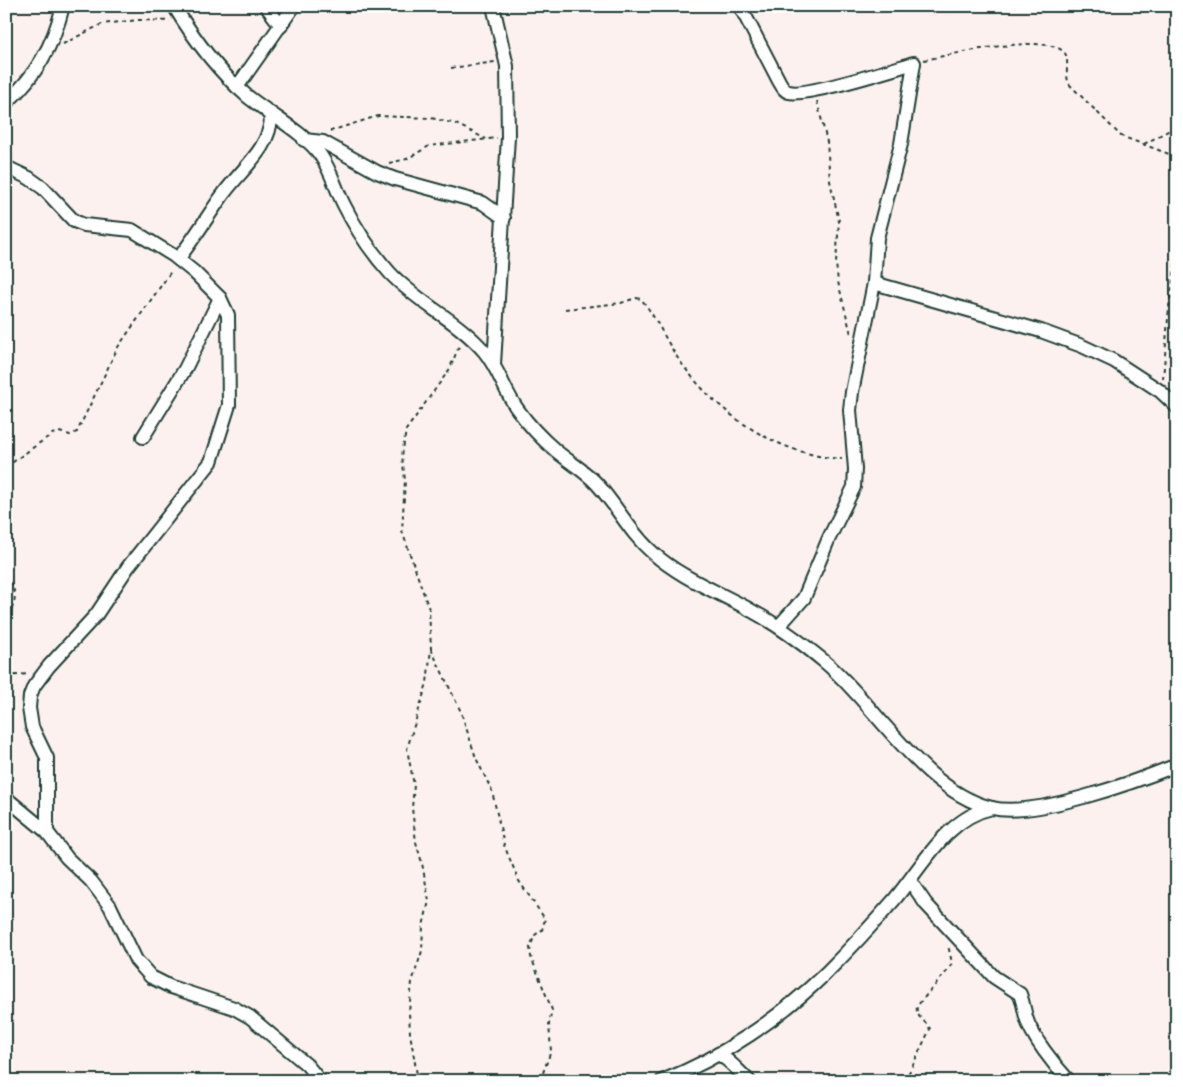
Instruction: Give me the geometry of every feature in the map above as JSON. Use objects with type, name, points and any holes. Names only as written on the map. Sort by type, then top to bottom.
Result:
[{"type":"street","points":[[6,103],[37,71],[58,28],[64,6]]},
{"type":"street","points":[[174,6],[188,29],[237,87],[304,140],[320,156],[343,205],[372,251],[390,273],[416,297],[465,333],[494,364],[506,392],[524,417],[556,451],[582,469],[600,487],[631,530],[652,552],[692,580],[779,626],[828,665],[908,752],[925,767],[966,798],[992,808]]},
{"type":"street","points":[[266,6],[281,26]]},
{"type":"street","points":[[237,87],[294,6]]},
{"type":"street","points":[[493,6],[507,66],[508,137],[494,364]]},
{"type":"street","points":[[740,6],[784,89],[790,93],[814,90],[914,63],[901,144],[877,238],[874,283],[850,410],[856,477],[854,487],[829,538],[804,598],[779,626]]},
{"type":"street","points":[[178,259],[222,195],[264,141],[271,124],[270,116],[267,112]]},
{"type":"street","points":[[304,140],[324,142],[364,165],[411,185],[483,203],[504,218]]},
{"type":"street","points":[[6,167],[29,178],[43,188],[74,221],[84,225],[132,230],[178,259],[220,298],[228,315],[229,405],[211,462],[128,567],[96,615],[49,666],[34,686],[30,696],[31,722],[47,758],[47,832]]},
{"type":"street","points":[[483,203],[505,197]]},
{"type":"street","points":[[874,283],[1041,331],[1082,346],[1114,360],[1160,391],[1177,407]]},
{"type":"street","points":[[143,438],[185,369],[220,298]]},
{"type":"street","points":[[662,1081],[718,1054],[788,1006],[826,972],[910,881],[952,829],[976,811],[992,808],[1021,809],[1083,796],[1112,789],[1177,765]]},
{"type":"street","points":[[6,798],[47,832],[67,858],[91,881],[110,906],[136,960],[151,977],[171,987],[234,1008],[250,1017],[306,1065],[320,1081]]},
{"type":"street","points":[[910,881],[926,904],[994,977],[1020,994],[1031,1028],[1050,1058],[1069,1081]]},
{"type":"street","points":[[718,1054],[726,1058],[730,1065],[749,1081]]},
{"type":"path","points":[[47,53],[84,32],[110,23],[166,19],[188,29]]},
{"type":"path","points":[[914,63],[996,46],[1050,45],[1064,52],[1067,62],[1066,80],[1080,97],[1121,136],[1177,157]]},
{"type":"path","points":[[451,68],[490,62],[507,66]]},
{"type":"path","points":[[814,90],[827,142],[830,181],[839,221],[836,263],[838,282],[853,342]]},
{"type":"path","points":[[330,131],[378,116],[431,118],[456,124],[486,139]]},
{"type":"path","points":[[1143,145],[1154,137],[1177,126]]},
{"type":"path","points":[[364,165],[407,159],[429,146],[508,137]]},
{"type":"path","points":[[1160,391],[1165,372],[1168,306],[1177,254]]},
{"type":"path","points":[[6,467],[52,434],[60,432],[70,435],[77,432],[118,347],[178,259]]},
{"type":"path","points":[[566,309],[621,303],[633,298],[640,300],[685,368],[704,391],[720,406],[764,436],[803,454],[854,460]]},
{"type":"path","points":[[418,1081],[410,1033],[409,1012],[412,982],[422,951],[423,926],[429,901],[416,842],[412,808],[414,785],[406,749],[427,683],[431,649],[429,609],[402,531],[405,495],[402,443],[406,430],[449,370],[465,333]]},
{"type":"path","points":[[6,575],[16,596],[12,610],[6,616]]},
{"type":"path","points":[[431,649],[461,712],[476,758],[492,792],[504,844],[519,880],[545,919],[542,930],[535,935],[530,947],[535,968],[552,1010],[549,1024],[551,1051],[540,1081]]},
{"type":"path","points":[[904,1081],[930,1029],[916,1011],[917,1006],[941,981],[952,963],[947,939],[949,928]]}]
